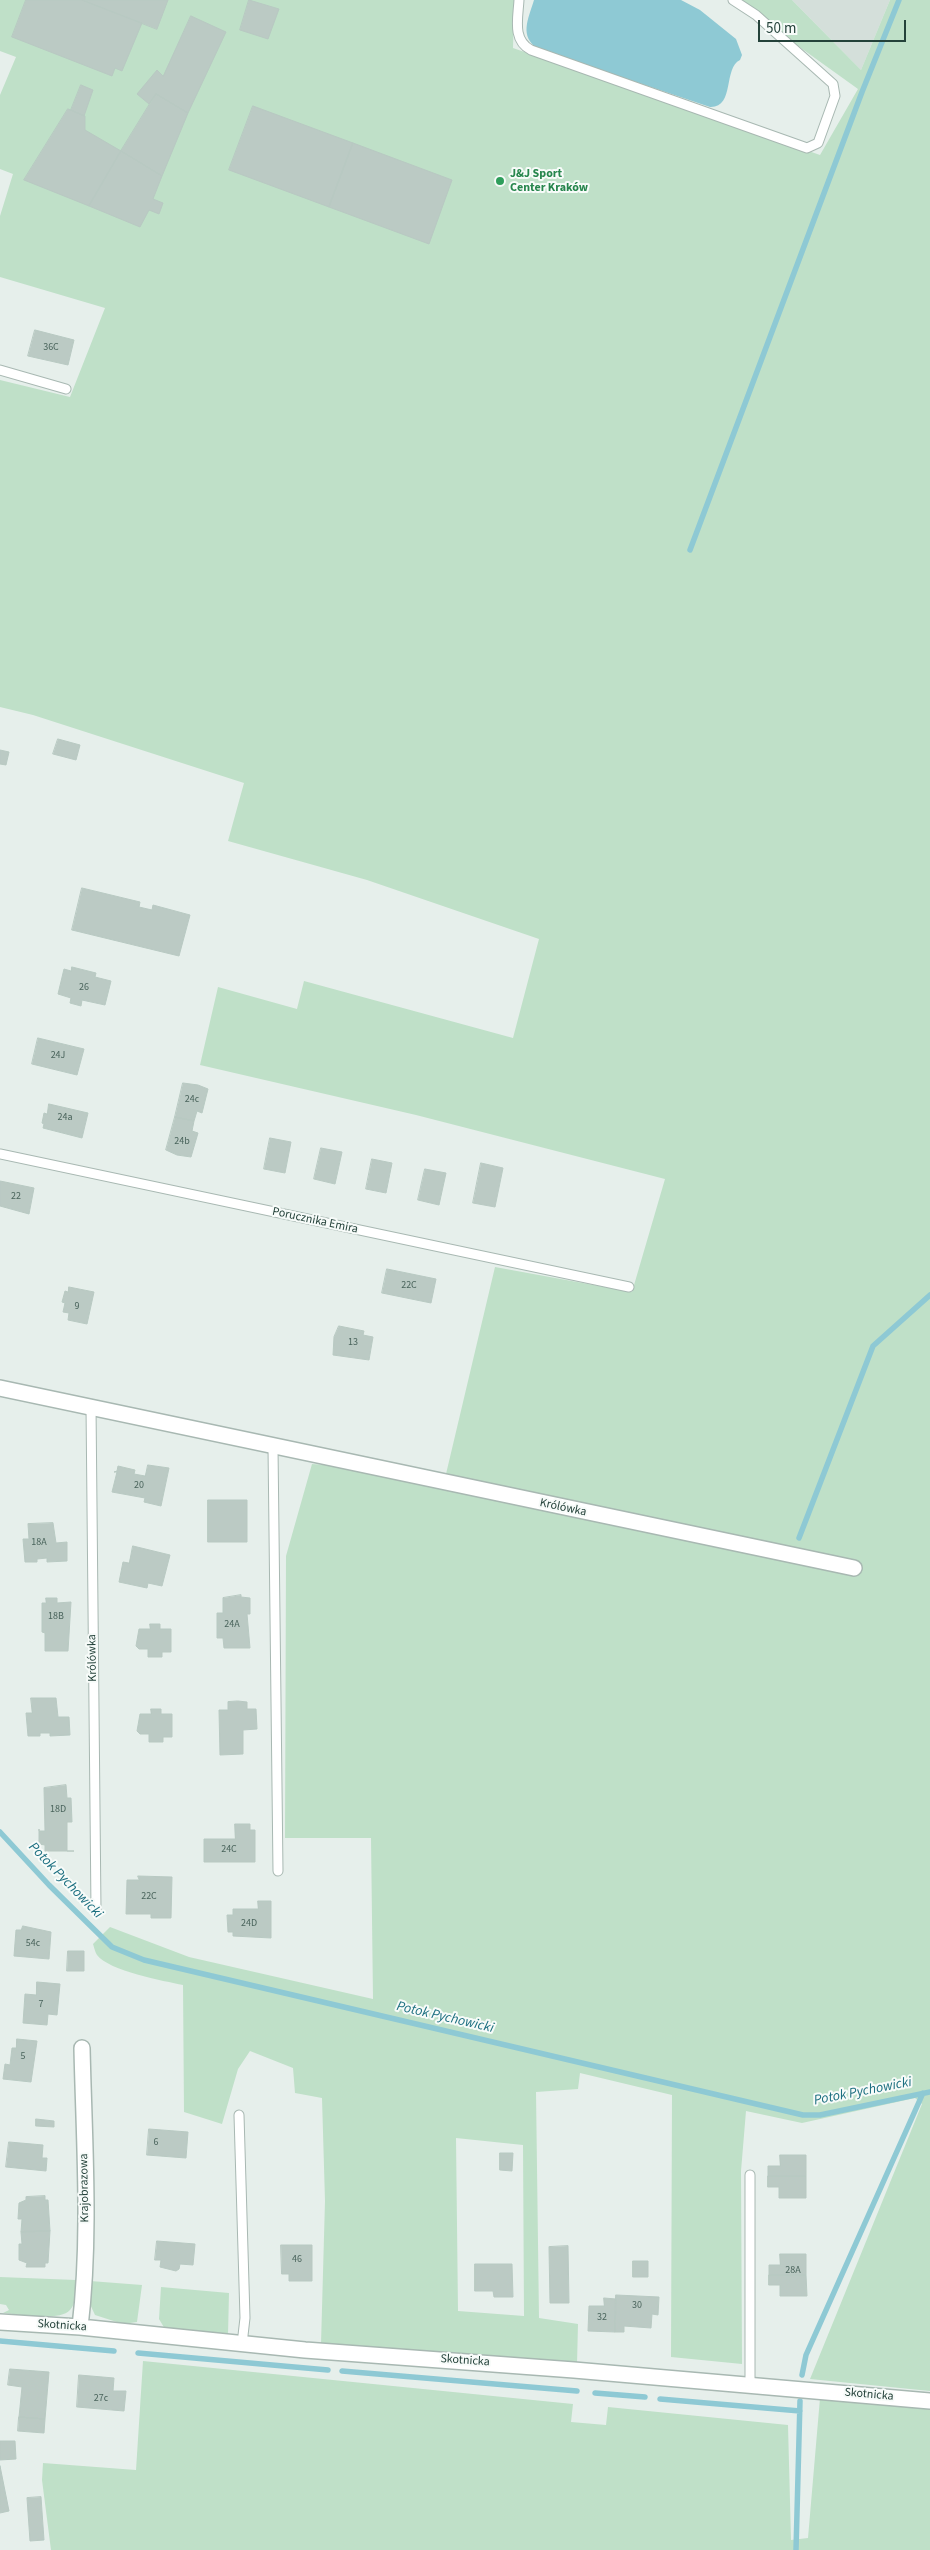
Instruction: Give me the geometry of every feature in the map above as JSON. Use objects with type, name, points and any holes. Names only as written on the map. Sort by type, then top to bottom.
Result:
[{"type":"street","name":"Królówka","points":[[0,1388],[854,1568]]},
{"type":"street","name":"Krajobrazowa","points":[[80,2326],[85,2282],[86,2218],[82,2048]]},
{"type":"street","name":"Skotnicka","points":[[0,2322],[80,2326],[242,2344],[930,2400]]},
{"type":"lane","points":[[519,0],[519,40],[523,46],[531,50],[807,148],[813,147],[818,143],[835,96],[832,84],[756,15],[733,0]]},
{"type":"lane","points":[[0,370],[66,389]]},
{"type":"lane","name":"Porucznika Emira","points":[[0,1154],[629,1287]]},
{"type":"lane","name":"Królówka","points":[[91,1406],[96,1910]]},
{"type":"lane","points":[[273,1446],[278,1871]]},
{"type":"lane","points":[[239,2115],[244,2318],[242,2344]]},
{"type":"lane","points":[[750,2175],[750,2385]]},
{"type":"shaded area","points":[[792,0],[890,0],[861,70]]},
{"type":"green space","points":[[0,0],[518,0],[514,11],[513,48],[820,155],[858,89],[734,0],[792,0],[861,70],[890,0],[930,0],[930,2391],[810,2379],[922,2104],[915,2098],[802,2123],[746,2111],[741,2171],[742,2364],[671,2357],[672,2095],[580,2073],[578,2089],[536,2092],[539,2318],[578,2324],[577,2364],[321,2344],[325,2201],[322,2098],[295,2093],[293,2068],[250,2051],[238,2069],[222,2124],[184,2112],[183,1985],[124,1970],[103,1961],[97,1955],[93,1944],[110,1927],[189,1957],[373,1999],[371,1838],[285,1838],[286,1556],[312,1464],[446,1474],[495,1267],[632,1292],[665,1179],[416,1115],[200,1065],[218,987],[297,1009],[304,981],[513,1038],[539,939],[367,880],[228,841],[244,783],[33,715],[0,707],[0,380],[70,397],[105,308],[0,277],[0,216],[13,174],[0,169],[0,95],[16,57],[0,51]],"holes":[[[456,2138],[523,2145],[524,2316],[458,2311]]]},
{"type":"green space","points":[[0,2277],[76,2280],[74,2304],[65,2314],[57,2316],[3,2313],[9,2310],[6,2305],[0,2304]]},
{"type":"green space","points":[[90,2281],[142,2285],[137,2322],[123,2324],[95,2315],[89,2302]]},
{"type":"green space","points":[[161,2287],[229,2293],[228,2335],[165,2329],[159,2319]]},
{"type":"green space","points":[[143,2361],[573,2404],[571,2422],[606,2425],[608,2407],[788,2425],[791,2540],[808,2538],[820,2398],[930,2407],[930,2550],[51,2550],[42,2480],[43,2463],[136,2470]]},
{"type":"water","points":[[534,0],[681,0],[700,10],[736,39],[742,55],[732,71],[723,101],[718,106],[710,107],[538,49],[532,44],[527,33],[528,21]]},
{"type":"building","points":[[26,0],[82,0],[142,23],[122,71],[115,68],[112,76],[12,37]]},
{"type":"building","points":[[82,0],[168,0],[157,29]]},
{"type":"building","points":[[249,0],[279,9],[268,39],[240,30]]},
{"type":"building","points":[[191,16],[226,32],[188,113],[156,94],[149,104],[137,94],[157,70],[163,76]]},
{"type":"building","points":[[81,85],[93,90],[84,116],[71,110]]},
{"type":"building","points":[[156,94],[188,113],[162,176],[121,151]]},
{"type":"building","points":[[253,106],[353,143],[329,207],[229,170]]},
{"type":"building","points":[[68,109],[85,116],[85,130],[121,151],[89,206],[24,180]]},
{"type":"building","points":[[353,143],[452,180],[429,244],[329,207]]},
{"type":"building","points":[[121,151],[162,176],[153,199],[163,203],[159,214],[149,210],[140,227],[89,206]]},
{"type":"building","points":[[35,330],[74,340],[68,365],[28,356]]},
{"type":"building","points":[[58,739],[80,745],[76,760],[53,754]]},
{"type":"building","points":[[0,750],[9,752],[6,765],[0,764]]},
{"type":"building","points":[[82,888],[140,902],[139,907],[152,910],[153,905],[190,915],[179,956],[72,930]]},
{"type":"building","points":[[72,967],[96,973],[95,977],[111,981],[105,1005],[82,1000],[81,1006],[70,1003],[71,998],[58,994],[64,969],[71,971]]},
{"type":"building","points":[[38,1038],[84,1049],[77,1075],[32,1064]]},
{"type":"building","points":[[183,1083],[198,1085],[208,1089],[202,1113],[197,1111],[194,1121],[175,1117]]},
{"type":"building","points":[[49,1104],[88,1113],[82,1138],[43,1128],[44,1113],[47,1114]]},
{"type":"building","points":[[175,1117],[194,1121],[192,1131],[198,1133],[191,1157],[177,1155],[166,1150]]},
{"type":"building","points":[[270,1138],[291,1142],[285,1173],[264,1169]]},
{"type":"building","points":[[321,1148],[342,1152],[335,1184],[314,1179]]},
{"type":"building","points":[[372,1159],[392,1163],[386,1193],[366,1189]]},
{"type":"building","points":[[481,1163],[503,1168],[495,1207],[473,1203]]},
{"type":"building","points":[[425,1169],[446,1173],[439,1205],[418,1200]]},
{"type":"building","points":[[0,1181],[34,1188],[29,1214],[0,1206]]},
{"type":"building","points":[[387,1269],[436,1279],[431,1303],[382,1293]]},
{"type":"building","points":[[69,1287],[94,1292],[87,1324],[68,1320],[69,1313],[63,1312],[65,1303],[62,1302],[65,1291],[68,1292]]},
{"type":"building","points":[[339,1326],[364,1331],[363,1335],[373,1337],[369,1360],[333,1355],[334,1337]]},
{"type":"building","points":[[148,1465],[169,1468],[161,1506],[144,1502],[145,1498],[112,1492],[117,1472],[114,1472],[117,1471],[118,1466],[135,1470],[134,1474],[145,1476]]},
{"type":"building","points":[[208,1500],[247,1500],[247,1542],[208,1542]]},
{"type":"building","points":[[53,1523],[56,1543],[67,1542],[67,1561],[47,1562],[47,1558],[37,1559],[37,1562],[25,1562],[23,1539],[29,1539],[28,1524]]},
{"type":"building","points":[[133,1546],[170,1555],[162,1586],[148,1583],[147,1588],[119,1582],[123,1562],[129,1563]]},
{"type":"building","points":[[241,1595],[241,1597],[250,1598],[250,1614],[247,1614],[250,1648],[224,1648],[223,1638],[217,1638],[217,1613],[223,1613],[223,1598]]},
{"type":"building","points":[[46,1598],[57,1598],[57,1603],[71,1602],[68,1651],[45,1651],[45,1633],[42,1632],[42,1603],[46,1603]]},
{"type":"building","points":[[150,1624],[160,1624],[160,1629],[171,1629],[171,1652],[162,1652],[162,1657],[148,1657],[148,1649],[139,1649],[136,1646],[139,1629],[150,1629]]},
{"type":"building","points":[[31,1698],[56,1698],[58,1717],[69,1717],[70,1735],[50,1736],[50,1733],[40,1733],[40,1736],[28,1736],[26,1713],[32,1713]]},
{"type":"building","points":[[228,1702],[247,1702],[247,1709],[256,1709],[257,1729],[243,1730],[243,1754],[220,1755],[219,1710],[228,1710]]},
{"type":"building","points":[[151,1709],[161,1709],[161,1714],[172,1714],[172,1737],[163,1737],[163,1742],[149,1742],[149,1734],[140,1734],[137,1731],[140,1714],[151,1714]]},
{"type":"building","points":[[66,1785],[67,1798],[71,1798],[72,1822],[67,1822],[67,1851],[45,1851],[45,1845],[39,1844],[39,1831],[45,1831],[44,1788]]},
{"type":"building","points":[[235,1824],[250,1824],[250,1830],[255,1830],[255,1862],[204,1862],[204,1839],[235,1839]]},
{"type":"building","points":[[138,1876],[172,1877],[171,1918],[151,1918],[151,1914],[126,1914],[127,1880],[139,1880]]},
{"type":"building","points":[[258,1901],[271,1901],[271,1938],[233,1936],[233,1932],[228,1932],[227,1915],[233,1915],[233,1909],[258,1909]]},
{"type":"building","points":[[23,1926],[51,1932],[49,1959],[14,1956],[16,1930],[21,1930]]},
{"type":"building","points":[[68,1951],[84,1951],[84,1971],[67,1971]]},
{"type":"building","points":[[37,1982],[60,1984],[57,2015],[48,2014],[47,2025],[23,2023],[25,1994],[36,1995]]},
{"type":"building","points":[[17,2039],[37,2041],[31,2082],[3,2079],[5,2064],[10,2065],[12,2048],[16,2048]]},
{"type":"building","points":[[36,2119],[54,2121],[54,2127],[36,2126]]},
{"type":"building","points":[[149,2129],[188,2132],[186,2158],[147,2155]]},
{"type":"building","points":[[9,2142],[43,2145],[42,2158],[47,2158],[46,2171],[6,2167]]},
{"type":"building","points":[[500,2153],[513,2153],[512,2171],[500,2170]]},
{"type":"building","points":[[780,2155],[806,2155],[806,2176],[768,2176],[768,2166],[780,2166]]},
{"type":"building","points":[[768,2176],[806,2176],[806,2198],[779,2198],[779,2187],[768,2187]]},
{"type":"building","points":[[45,2196],[45,2200],[48,2200],[50,2231],[21,2232],[22,2219],[18,2219],[19,2203],[26,2200],[26,2197]]},
{"type":"building","points":[[50,2231],[48,2263],[45,2263],[45,2267],[26,2267],[27,2263],[19,2260],[19,2244],[22,2244],[21,2232]]},
{"type":"building","points":[[157,2241],[195,2244],[193,2265],[180,2264],[179,2269],[176,2271],[160,2267],[161,2260],[155,2260]]},
{"type":"building","points":[[281,2245],[312,2245],[312,2281],[289,2281],[289,2274],[282,2274]]},
{"type":"building","points":[[568,2246],[569,2303],[550,2303],[549,2247]]},
{"type":"building","points":[[780,2254],[806,2254],[806,2275],[769,2275],[769,2265],[780,2265]]},
{"type":"building","points":[[633,2261],[648,2261],[648,2277],[633,2277]]},
{"type":"building","points":[[475,2264],[512,2264],[513,2297],[494,2297],[493,2291],[475,2291]]},
{"type":"building","points":[[769,2275],[806,2275],[807,2296],[780,2296],[780,2285],[769,2285]]},
{"type":"building","points":[[616,2295],[659,2297],[658,2315],[652,2314],[651,2328],[624,2326],[624,2332],[615,2332]]},
{"type":"building","points":[[604,2298],[616,2299],[615,2332],[588,2331],[589,2306],[604,2306]]},
{"type":"building","points":[[10,2369],[49,2372],[45,2419],[19,2417],[22,2387],[8,2385]]},
{"type":"building","points":[[79,2375],[114,2378],[113,2391],[126,2391],[124,2411],[77,2407]]},
{"type":"building","points":[[19,2417],[45,2419],[44,2433],[18,2431]]},
{"type":"building","points":[[0,2441],[15,2441],[16,2459],[0,2460]]},
{"type":"building","points":[[0,2466],[9,2511],[0,2513]]},
{"type":"building","points":[[41,2497],[44,2540],[30,2541],[27,2498]]},
{"type":"waterway","points":[[690,550],[862,92],[899,0]]},
{"type":"waterway","points":[[799,1538],[873,1346],[930,1295]]},
{"type":"waterway","name":"Potok Pychowicki","points":[[0,1832],[49,1885],[112,1947],[144,1960],[803,2115],[820,2115],[930,2092]]},
{"type":"waterway","points":[[802,2375],[806,2355],[923,2093]]},
{"type":"waterway","points":[[0,2341],[114,2351]]},
{"type":"waterway","points":[[138,2353],[328,2370]]},
{"type":"waterway","points":[[342,2371],[577,2391]]},
{"type":"waterway","points":[[595,2393],[645,2397]]},
{"type":"waterway","points":[[660,2399],[800,2411]]},
{"type":"waterway","points":[[796,2550],[800,2401]]},
{"type":"place","name":"J&J Sport Center Kraków","points":[[500,181]]}]
